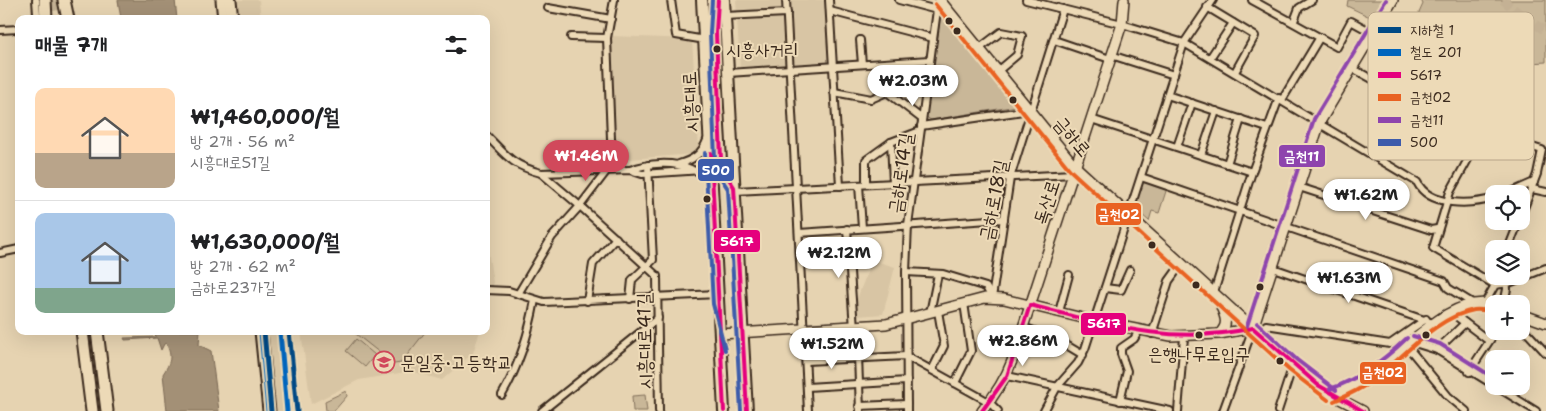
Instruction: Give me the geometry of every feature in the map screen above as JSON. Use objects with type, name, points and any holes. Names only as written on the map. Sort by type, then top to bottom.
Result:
[{"type":"highway","points":[[60,0],[63,15]]},
{"type":"highway","points":[[64,0],[67,15]]},
{"type":"highway","points":[[222,0],[224,15]]},
{"type":"highway","points":[[230,0],[232,15]]},
{"type":"highway","points":[[82,335],[92,411]]},
{"type":"highway","points":[[98,335],[107,411]]},
{"type":"highway","points":[[253,335],[261,411]]},
{"type":"highway","points":[[261,335],[269,411]]},
{"type":"main road","name":"시흥대로","points":[[702,0],[724,411]]},
{"type":"main road","name":"시흥대로","points":[[724,0],[747,411]]},
{"type":"street","points":[[36,0],[37,15]]},
{"type":"street","points":[[518,294],[552,237],[580,206],[612,163],[607,38],[614,0]]},
{"type":"street","points":[[671,0],[676,35],[705,40]]},
{"type":"street","points":[[786,0],[808,411]]},
{"type":"street","points":[[829,0],[840,186]]},
{"type":"street","points":[[899,0],[940,5]]},
{"type":"street","points":[[1026,0],[1122,24],[1184,43],[1368,152]]},
{"type":"street","name":"독산로","points":[[982,411],[1007,376],[1122,24],[1124,0]]},
{"type":"street","points":[[1044,411],[1057,387],[1083,355],[1184,43],[1213,0]]},
{"type":"street","points":[[1252,0],[1294,21],[1337,47],[1351,21],[1368,30]]},
{"type":"street","points":[[1294,21],[1299,8],[1312,0]]},
{"type":"street","points":[[1386,12],[1393,0]]},
{"type":"street","name":"금하로14길","points":[[907,408],[906,272],[908,225],[933,38],[940,5]]},
{"type":"street","name":"금하로","points":[[940,5],[980,48],[1030,110],[1074,170],[1129,215],[1293,366],[1332,396],[1363,411]]},
{"type":"street","points":[[1208,7],[1255,36],[1234,72]]},
{"type":"street","points":[[548,8],[611,19]]},
{"type":"street","name":"금하로18길","points":[[992,298],[1010,178],[1063,9]]},
{"type":"street","points":[[830,11],[933,38]]},
{"type":"street","points":[[725,16],[787,13]]},
{"type":"street","points":[[1210,58],[1233,22]]},
{"type":"street","points":[[0,30],[15,29]]},
{"type":"street","points":[[980,48],[1002,32],[1022,36],[1017,55],[998,71]]},
{"type":"street","points":[[571,37],[607,38]]},
{"type":"street","points":[[1242,332],[1225,314],[1216,294],[1239,211],[1267,128],[1280,99],[1320,37]]},
{"type":"street","points":[[860,40],[862,64]]},
{"type":"street","points":[[1054,40],[1174,75]]},
{"type":"street","points":[[1224,411],[1320,122],[1368,41]]},
{"type":"street","points":[[728,73],[930,60]]},
{"type":"street","points":[[1352,68],[1368,77]]},
{"type":"street","name":"금하로14길","points":[[834,92],[871,99],[888,92],[921,125]]},
{"type":"street","points":[[1167,96],[1267,128]]},
{"type":"street","points":[[1177,147],[1192,103]]},
{"type":"street","points":[[862,228],[862,185],[865,161],[891,142],[921,125],[1030,110]]},
{"type":"street","points":[[1201,155],[1216,111]]},
{"type":"street","points":[[1090,119],[1252,172]]},
{"type":"street","points":[[1227,164],[1241,119]]},
{"type":"street","points":[[490,140],[504,156],[530,170],[541,173],[630,170],[689,161],[702,152],[710,132]]},
{"type":"street","points":[[891,142],[893,183]]},
{"type":"street","points":[[1530,193],[1542,168],[1542,150],[1534,148]]},
{"type":"street","points":[[1381,160],[1417,182],[1427,195],[1446,200],[1473,202],[1485,200]]},
{"type":"street","points":[[1468,160],[1446,200],[1432,248],[1485,279]]},
{"type":"street","points":[[679,164],[691,170]]},
{"type":"street","points":[[630,299],[632,280],[652,260],[648,166]]},
{"type":"street","points":[[630,170],[649,174],[733,168]]},
{"type":"street","points":[[735,191],[1010,178],[1074,170]]},
{"type":"street","name":"시흥대로41길","points":[[541,173],[657,276],[659,411]]},
{"type":"street","points":[[1141,177],[1444,281],[1448,288],[1474,304]]},
{"type":"street","points":[[1530,186],[1533,185],[1546,192]]},
{"type":"street","points":[[1299,187],[1430,230],[1437,230]]},
{"type":"street","points":[[799,233],[1004,219]]},
{"type":"street","points":[[846,230],[858,358],[859,408],[907,408]]},
{"type":"street","points":[[587,301],[593,264],[616,238]]},
{"type":"street","points":[[0,253],[15,250]]},
{"type":"street","points":[[1152,334],[1169,281],[1182,263]]},
{"type":"street","points":[[1273,268],[1429,321]]},
{"type":"street","points":[[1530,273],[1546,268]]},
{"type":"street","points":[[1105,288],[1121,290],[1130,270]]},
{"type":"street","points":[[906,272],[938,274],[986,287],[992,298]]},
{"type":"street","points":[[932,370],[944,346],[934,312],[938,274]]},
{"type":"street","points":[[1059,312],[1069,275]]},
{"type":"street","points":[[1492,295],[1495,285]]},
{"type":"street","points":[[490,290],[518,294],[544,302],[718,294]]},
{"type":"street","points":[[720,334],[855,328],[906,320],[964,303],[992,298],[1030,305],[1152,334],[1184,337],[1242,332],[1253,328]]},
{"type":"street","points":[[502,395],[510,382],[530,328],[535,300]]},
{"type":"street","points":[[955,383],[971,351],[964,303]]},
{"type":"street","points":[[1266,325],[1390,344],[1429,321],[1474,304],[1485,304]]},
{"type":"street","points":[[1452,313],[1489,342],[1469,372]]},
{"type":"street","points":[[1219,334],[1226,326],[1225,314]]},
{"type":"street","points":[[1530,317],[1546,323]]},
{"type":"street","points":[[542,411],[658,318]]},
{"type":"street","points":[[1332,396],[1350,388],[1381,368],[1409,344],[1429,321]]},
{"type":"street","points":[[1437,350],[1466,323]]},
{"type":"street","points":[[1023,327],[1058,340],[1083,355]]},
{"type":"street","points":[[1120,401],[1127,371],[1121,354],[1121,348],[1134,339],[1139,331]]},
{"type":"street","points":[[1530,336],[1546,353]]},
{"type":"street","points":[[1178,411],[1184,337]]},
{"type":"street","points":[[1409,344],[1437,350],[1469,372],[1536,411]]},
{"type":"street","points":[[1409,344],[1448,396],[1466,411]]},
{"type":"street","points":[[806,361],[906,356],[990,402],[998,411]]},
{"type":"street","points":[[1278,411],[1293,366]]},
{"type":"street","points":[[1007,376],[1120,401],[1141,408],[1170,411]]},
{"type":"street","points":[[807,387],[907,381]]},
{"type":"shaded area","points":[[118,0],[175,0],[177,15],[120,15]]},
{"type":"shaded area","points":[[227,0],[259,0],[261,15],[229,15]]},
{"type":"shaded area","points":[[736,0],[783,0],[786,64],[784,66],[740,69]]},
{"type":"shaded area","points":[[790,0],[826,0],[830,61],[827,64],[796,66],[794,63]]},
{"type":"shaded area","points":[[1348,0],[1386,0],[1378,12],[1368,12],[1368,16],[1347,6]]},
{"type":"shaded area","points":[[1421,0],[1546,0],[1546,62],[1534,63],[1534,12],[1419,12],[1423,4]]},
{"type":"shaded area","points":[[941,13],[1017,106],[931,120],[926,117]]},
{"type":"shaded area","points":[[610,36],[692,39],[699,150],[694,154],[617,160]]},
{"type":"shaded area","points":[[1142,182],[1167,188],[1159,213],[1152,211],[1149,221],[1135,204]]},
{"type":"shaded area","points":[[872,260],[895,267],[883,314],[855,316],[855,304]]},
{"type":"shaded area","points":[[490,263],[493,282],[490,294]]},
{"type":"shaded area","points":[[156,335],[200,335],[199,345],[211,351],[219,411],[167,411],[163,374],[169,363],[170,356],[166,343],[161,350],[157,338],[125,340],[124,338],[155,337]]},
{"type":"shaded area","points":[[259,335],[292,335],[300,411],[267,411]]},
{"type":"shaded area","name":"문일중·고등학교","points":[[302,335],[479,335],[473,353],[442,380],[411,371],[359,380],[311,404]]},
{"type":"shaded area","points":[[357,335],[423,335],[401,363],[394,364]]},
{"type":"shaded area","points":[[356,339],[375,355],[365,367],[346,351]]},
{"type":"shaded area","points":[[346,391],[347,396],[334,411],[326,411],[325,401]]},
{"type":"shaded area","points":[[645,395],[647,411],[633,411],[632,396]]},
{"type":"tunnel","points":[[52,0],[55,15]]},
{"type":"tunnel","points":[[1503,0],[1518,12]]},
{"type":"tunnel","points":[[1534,24],[1546,31]]},
{"type":"metro line","name":"1","points":[[264,335],[271,411]]},
{"type":"metro line","name":"1","points":[[289,335],[297,411]]},
{"type":"rail line","name":"201","points":[[261,335],[268,411]]},
{"type":"rail line","name":"201","points":[[280,335],[287,411]]},
{"type":"transit line","name":"500","points":[[712,0],[710,33],[715,159],[716,170],[728,189],[741,411]]},
{"type":"transit line","name":"5617","points":[[718,0],[716,33],[721,159],[722,168],[734,187],[747,411]]},
{"type":"transit line","name":"금천11","points":[[1379,12],[1386,0]]},
{"type":"transit line","name":"금천02","points":[[935,4],[1070,170],[1289,370],[1328,400]]},
{"type":"transit line","name":"금천11","points":[[1247,326],[1314,119],[1368,30]]},
{"type":"transit line","name":"500","points":[[705,153],[713,304],[725,350]]},
{"type":"transit line","name":"5617","points":[[711,153],[724,411]]},
{"type":"transit line","name":"5617","points":[[1030,305],[1113,326],[1167,334],[1195,335],[1253,328]]},
{"type":"transit line","name":"5617","points":[[982,411],[1007,376],[1030,305]]},
{"type":"transit line","name":"금천02","points":[[1334,401],[1375,379],[1422,338],[1447,320],[1474,310],[1485,310]]},
{"type":"transit line","name":"금천11","points":[[1257,323],[1297,360],[1336,390]]},
{"type":"transit line","name":"5617","points":[[1253,328],[1318,385],[1363,411]]},
{"type":"transit line","name":"금천11","points":[[1413,336],[1440,344],[1485,372]]},
{"type":"transit line","name":"금천11","points":[[1330,389],[1351,380],[1371,368],[1407,338]]},
{"type":"place","name":"시흥사거리","points":[[717,49]]},
{"type":"place","name":"은행나무로입구","points":[[1199,335]]},
{"type":"place","name":"문일중·고등학교","points":[[384,362]]}]
